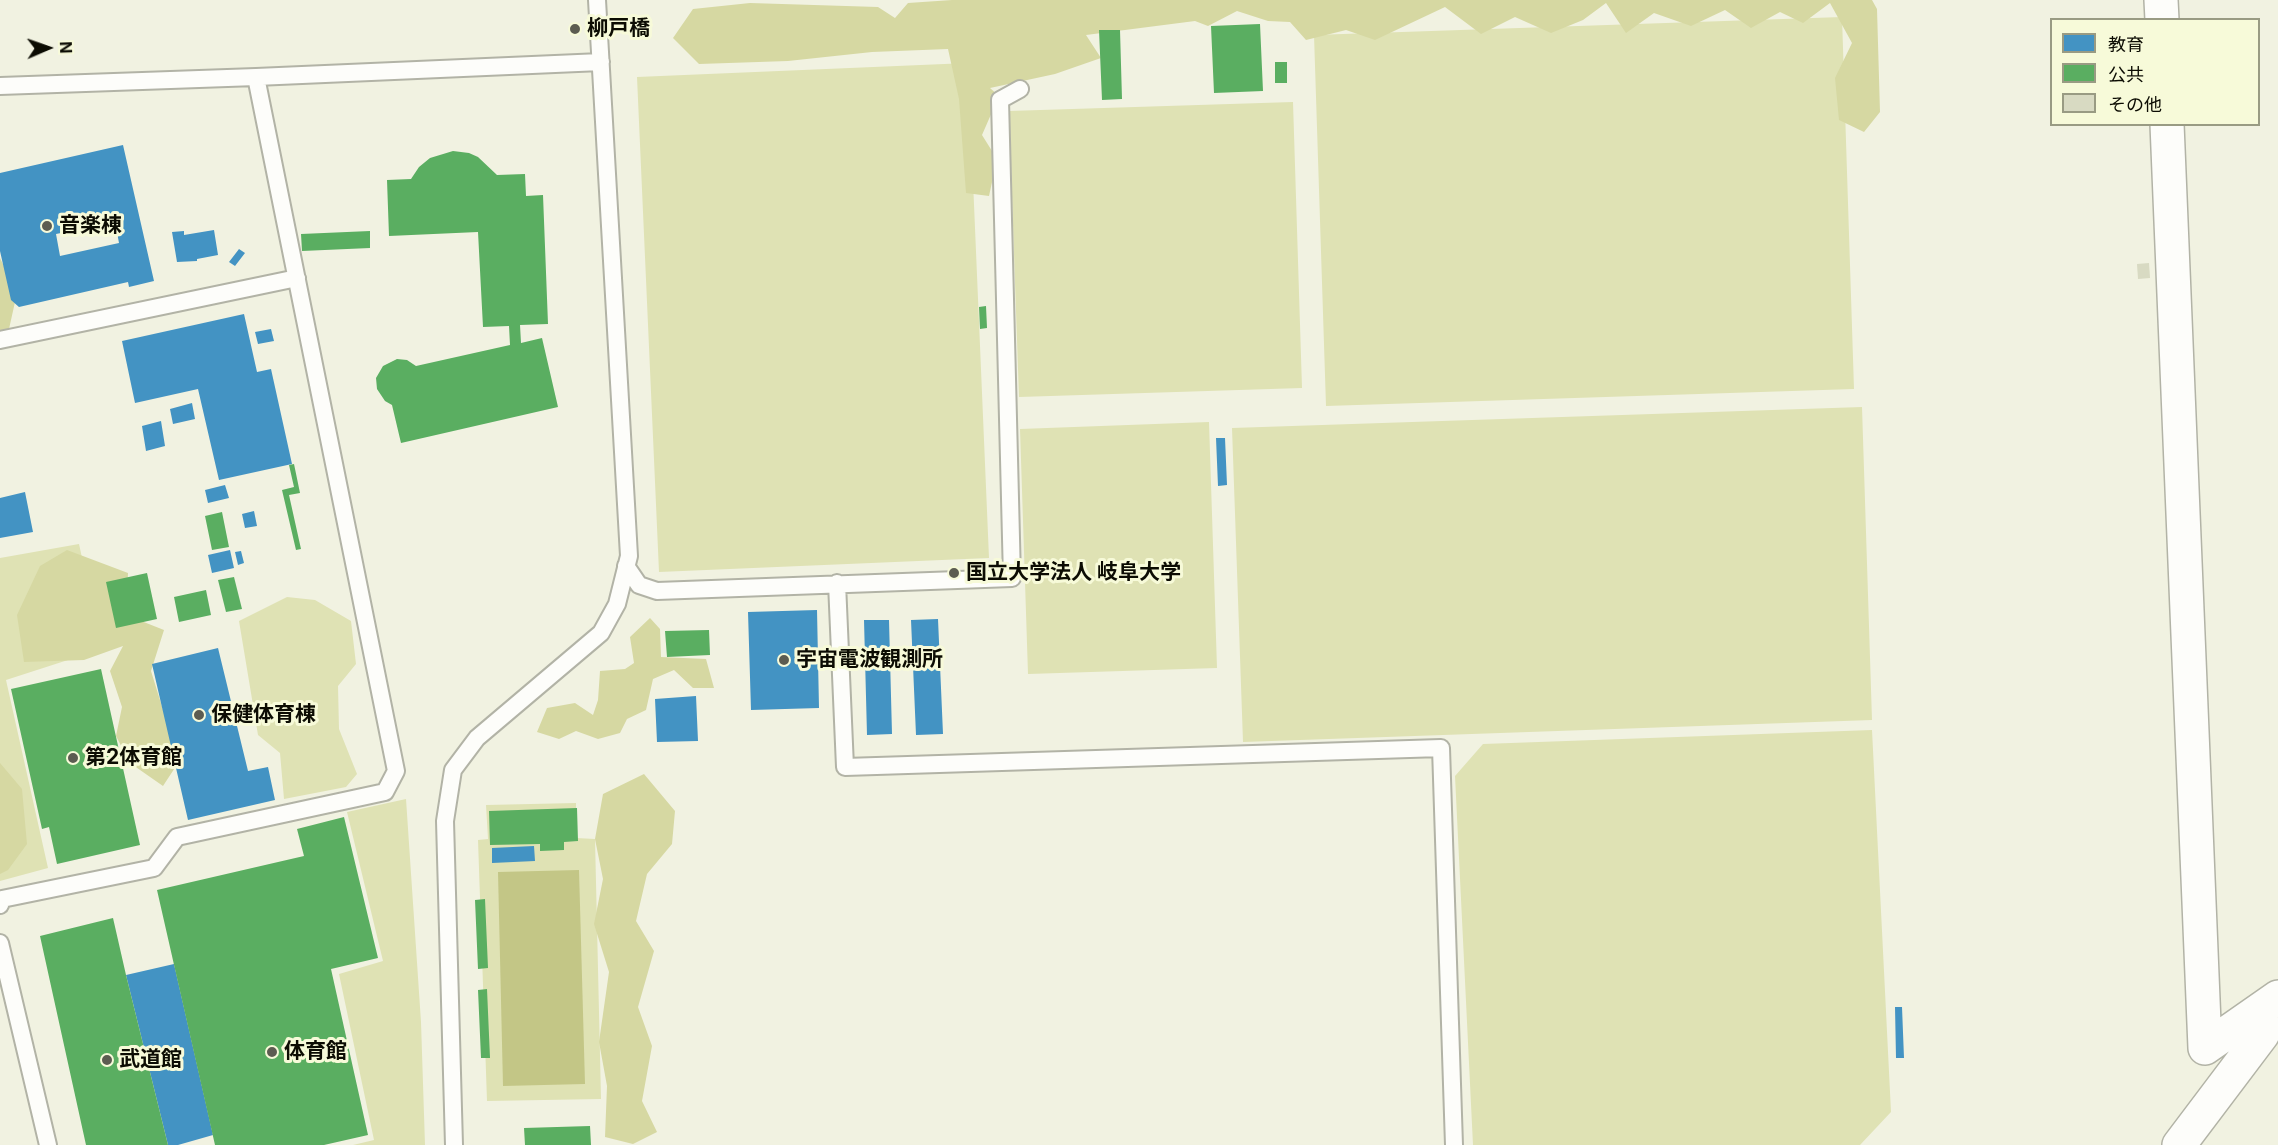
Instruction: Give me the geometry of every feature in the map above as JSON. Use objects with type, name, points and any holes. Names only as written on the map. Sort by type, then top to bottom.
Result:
[{"type":"street","points":[[2161,0],[2162,18]]},
{"type":"street","points":[[2167,126],[2205,1048],[2278,997]]},
{"type":"street","points":[[2180,1145],[2262,1035],[2278,1008]]},
{"type":"lane","points":[[454,1145],[445,821],[453,770],[477,738],[601,633],[617,604],[629,556],[597,3]]},
{"type":"lane","points":[[0,86],[601,62]]},
{"type":"lane","points":[[0,905],[2,899],[154,868],[177,837],[385,792],[396,771],[256,77]]},
{"type":"lane","points":[[626,566],[639,585],[657,591],[1012,578],[1000,100],[1020,89]]},
{"type":"lane","points":[[0,340],[297,278]]},
{"type":"lane","points":[[837,583],[845,767],[1441,748],[1454,1145]]},
{"type":"lane","points":[[0,943],[48,1145]]},
{"type":"shaded area","points":[[952,0],[1872,0],[1877,9],[1880,112],[1864,132],[1839,120],[1835,78],[1852,43],[1830,3],[1803,23],[1780,12],[1751,28],[1725,10],[1691,26],[1654,13],[1626,33],[1606,3],[1583,20],[1551,33],[1515,17],[1481,34],[1445,7],[1375,40],[1346,30],[1306,40],[1290,22],[1268,21],[1237,11],[1208,26],[1195,21],[1086,35],[1101,58],[1055,74],[990,88],[999,96],[982,135],[997,159],[989,196],[966,193],[959,99],[948,49],[872,52],[788,61],[699,64],[673,38],[693,9],[750,3],[878,7],[895,18],[908,3]]},
{"type":"shaded area","points":[[1842,17],[1854,389],[1326,406],[1314,35]]},
{"type":"shaded area","points":[[968,63],[989,558],[659,572],[637,77]]},
{"type":"shaded area","points":[[1293,102],[1302,388],[1019,397],[1009,111]]},
{"type":"shaded area","points":[[0,258],[17,293],[7,338],[0,336]]},
{"type":"shaded area","points":[[1862,407],[1872,720],[1243,742],[1232,428]]},
{"type":"shaded area","points":[[1209,422],[1217,668],[1028,674],[1020,429]]},
{"type":"shaded area","points":[[79,544],[102,649],[6,680],[48,868],[0,881],[0,558]]},
{"type":"shaded area","points":[[67,550],[128,573],[126,615],[164,630],[151,671],[164,713],[182,757],[163,786],[130,763],[116,736],[122,707],[110,671],[123,646],[84,660],[24,662],[17,615],[40,566]]},
{"type":"shaded area","points":[[287,597],[315,600],[351,621],[356,664],[338,686],[339,729],[357,774],[346,787],[284,799],[280,753],[258,735],[239,621]]},
{"type":"shaded area","points":[[650,618],[660,629],[661,657],[706,659],[714,688],[693,688],[674,670],[653,679],[646,710],[627,719],[620,733],[598,739],[576,731],[559,739],[537,732],[547,708],[575,703],[593,715],[598,700],[600,671],[625,669],[634,663],[630,637]]},
{"type":"shaded area","points":[[1872,730],[1891,1112],[1860,1145],[1473,1145],[1455,776],[1483,744]]},
{"type":"shaded area","points":[[0,763],[22,789],[27,844],[8,870],[0,874]]},
{"type":"shaded area","points":[[644,774],[675,811],[672,844],[647,874],[636,921],[654,951],[638,1007],[652,1046],[642,1101],[657,1132],[633,1144],[605,1137],[607,1086],[599,1042],[609,972],[594,924],[603,879],[595,839],[603,794]]},
{"type":"shaded area","points":[[406,799],[421,1022],[425,1145],[353,1145],[374,1140],[339,974],[383,961],[347,812]]},
{"type":"shaded area","points":[[576,803],[576,838],[595,839],[601,1099],[487,1101],[478,840],[488,839],[486,805]]},
{"type":"shaded area","points":[[579,870],[585,1084],[503,1086],[498,872]]},
{"type":"building: 教育","name":"音楽棟","points":[[123,145],[154,281],[129,287],[128,282],[19,307],[11,300],[0,251],[0,173]],"holes":[[[96,226],[96,231],[116,227],[119,243],[60,256],[56,234]]]},
{"type":"building: 教育","points":[[214,230],[218,255],[197,259],[197,261],[177,262],[172,232],[184,231],[184,235]]},
{"type":"building: 教育","points":[[239,249],[245,253],[235,266],[229,262]]},
{"type":"building: 教育","points":[[244,314],[257,372],[271,369],[292,464],[219,480],[198,389],[135,403],[122,341]]},
{"type":"building: 教育","points":[[271,329],[274,341],[258,344],[255,332]]},
{"type":"building: 教育","points":[[192,403],[195,419],[173,424],[170,409]]},
{"type":"building: 教育","points":[[161,421],[165,446],[146,451],[142,426]]},
{"type":"building: 教育","points":[[1216,438],[1225,438],[1227,485],[1218,486]]},
{"type":"building: 教育","points":[[225,485],[229,498],[208,503],[205,490]]},
{"type":"building: 教育","points":[[25,492],[33,532],[0,538],[0,498]]},
{"type":"building: 教育","points":[[254,511],[257,526],[245,528],[242,514]]},
{"type":"building: 教育","points":[[230,550],[234,568],[212,573],[208,555]]},
{"type":"building: 教育","points":[[241,551],[244,563],[238,565],[235,552]]},
{"type":"building: 教育","name":"宇宙電波観測所","points":[[817,610],[819,708],[751,710],[748,612]]},
{"type":"building: 教育","points":[[938,619],[943,734],[916,735],[911,620]]},
{"type":"building: 教育","points":[[864,620],[889,620],[892,734],[867,735]]},
{"type":"building: 教育","name":"保健体育棟","points":[[218,648],[248,771],[268,767],[275,800],[188,820],[152,664]]},
{"type":"building: 教育","points":[[696,696],[698,741],[657,742],[655,699]]},
{"type":"building: 教育","points":[[534,846],[535,861],[492,863],[492,848]]},
{"type":"building: 教育","points":[[174,964],[213,1135],[178,1145],[168,1145],[126,975]]},
{"type":"building: 教育","points":[[1895,1007],[1902,1007],[1904,1058],[1896,1058]]},
{"type":"building: 公共","points":[[1260,24],[1263,91],[1214,93],[1211,26]]},
{"type":"building: 公共","points":[[1099,30],[1120,30],[1122,99],[1102,100]]},
{"type":"building: 公共","points":[[1275,62],[1287,62],[1287,83],[1275,83]]},
{"type":"building: 公共","points":[[453,151],[478,157],[497,175],[525,174],[526,196],[543,195],[548,324],[520,325],[521,343],[542,338],[558,407],[401,443],[392,405],[385,401],[377,389],[376,378],[383,366],[397,359],[407,360],[416,366],[510,345],[509,326],[483,327],[478,232],[389,236],[387,180],[411,179],[419,167],[430,158]]},
{"type":"building: 公共","points":[[370,231],[370,248],[302,251],[301,234]]},
{"type":"building: 公共","points":[[986,306],[987,328],[980,329],[979,307]]},
{"type":"building: 公共","points":[[294,464],[300,493],[289,495],[301,549],[296,550],[282,490],[294,487],[289,465]]},
{"type":"building: 公共","points":[[222,512],[229,547],[212,550],[205,516]]},
{"type":"building: 公共","points":[[147,573],[157,619],[116,628],[106,582]]},
{"type":"building: 公共","points":[[234,577],[242,609],[226,612],[218,580]]},
{"type":"building: 公共","points":[[206,590],[211,615],[179,622],[174,597]]},
{"type":"building: 公共","points":[[709,630],[710,655],[667,657],[665,631]]},
{"type":"building: 公共","name":"第2体育館","points":[[101,669],[140,845],[57,864],[49,827],[42,829],[11,689]]},
{"type":"building: 公共","points":[[577,808],[578,841],[564,842],[564,850],[540,851],[540,844],[490,845],[489,811]]},
{"type":"building: 公共","name":"体育館","points":[[344,817],[378,958],[331,969],[368,1135],[324,1145],[215,1145],[157,890],[304,856],[297,829]]},
{"type":"building: 公共","points":[[485,899],[488,968],[478,969],[475,900]]},
{"type":"building: 公共","name":"武道館","points":[[113,918],[168,1145],[86,1145],[40,936]]},
{"type":"building: 公共","points":[[487,989],[490,1058],[481,1058],[478,990]]},
{"type":"building: 公共","points":[[590,1126],[591,1145],[525,1145],[524,1128]]},
{"type":"building: その他","points":[[2149,263],[2150,278],[2138,279],[2137,264]]},
{"type":"place","name":"柳戸橋","points":[[575,29]]},
{"type":"place","name":"音楽棟","points":[[47,226]]},
{"type":"place","name":"国立大学法人 岐阜大学","points":[[954,573]]},
{"type":"place","name":"宇宙電波観測所","points":[[784,660]]},
{"type":"place","name":"保健体育棟","points":[[199,715]]},
{"type":"place","name":"第2体育館","points":[[73,758]]},
{"type":"place","name":"体育館","points":[[272,1052]]},
{"type":"place","name":"武道館","points":[[107,1060]]}]
